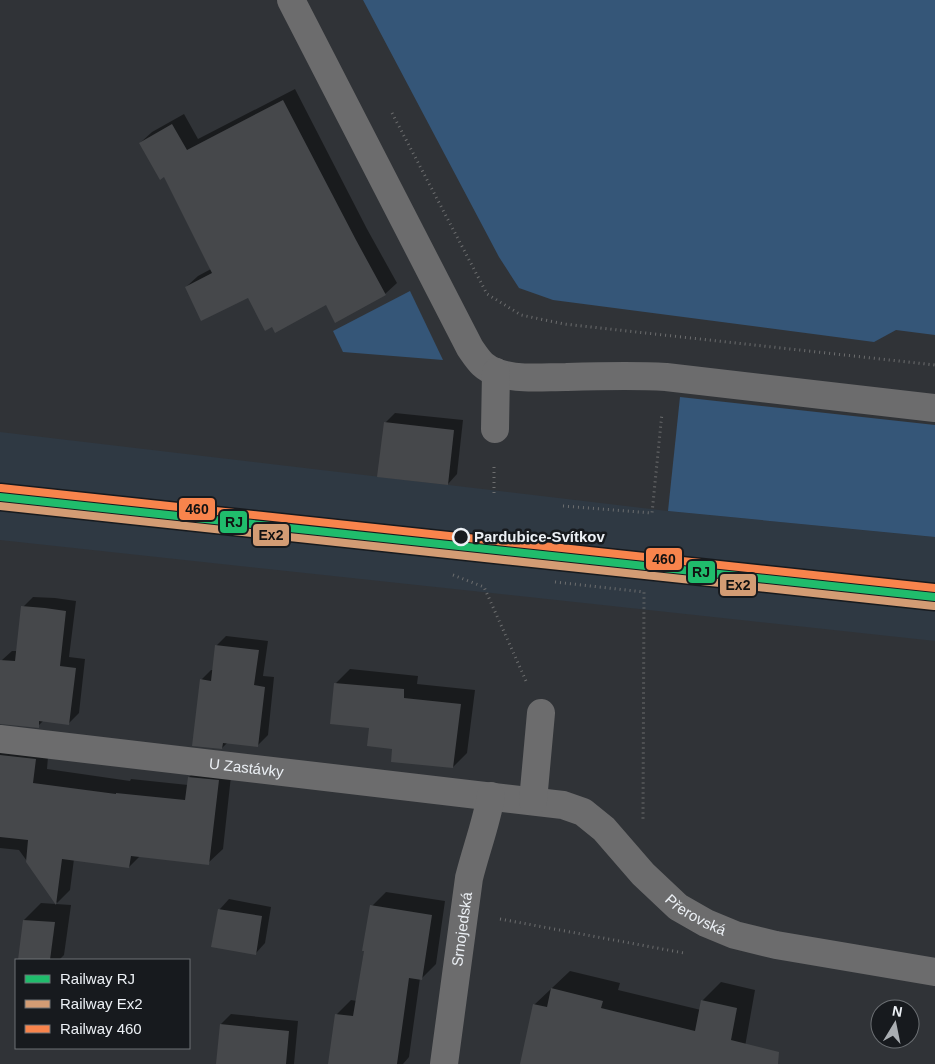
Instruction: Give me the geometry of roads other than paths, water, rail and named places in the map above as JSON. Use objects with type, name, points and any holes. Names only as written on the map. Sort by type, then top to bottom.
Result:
[{"type":"street","points":[[291,0],[470,348],[481,364],[496,372],[513,376],[666,377],[935,408]]},
{"type":"street","points":[[495,429],[496,372]]},
{"type":"street","points":[[533,801],[541,713]]},
{"type":"street","name":"U Zastávky","points":[[0,739],[491,796]]},
{"type":"street","name":"Přerovská","points":[[491,796],[562,805],[583,812],[604,829],[643,874],[678,907],[706,923],[735,935],[776,945],[935,972]]},
{"type":"street","name":"Srnojedská","points":[[444,1064],[470,878],[491,796]]},
{"type":"rail line","name":"460","points":[[1,488],[935,588]]},
{"type":"rail line","name":"RJ","points":[[0,497],[935,597]]},
{"type":"rail line","name":"Ex2","points":[[0,506],[934,606]]},
{"type":"place","name":"Pardubice-Svítkov","points":[[461,537]]}]
